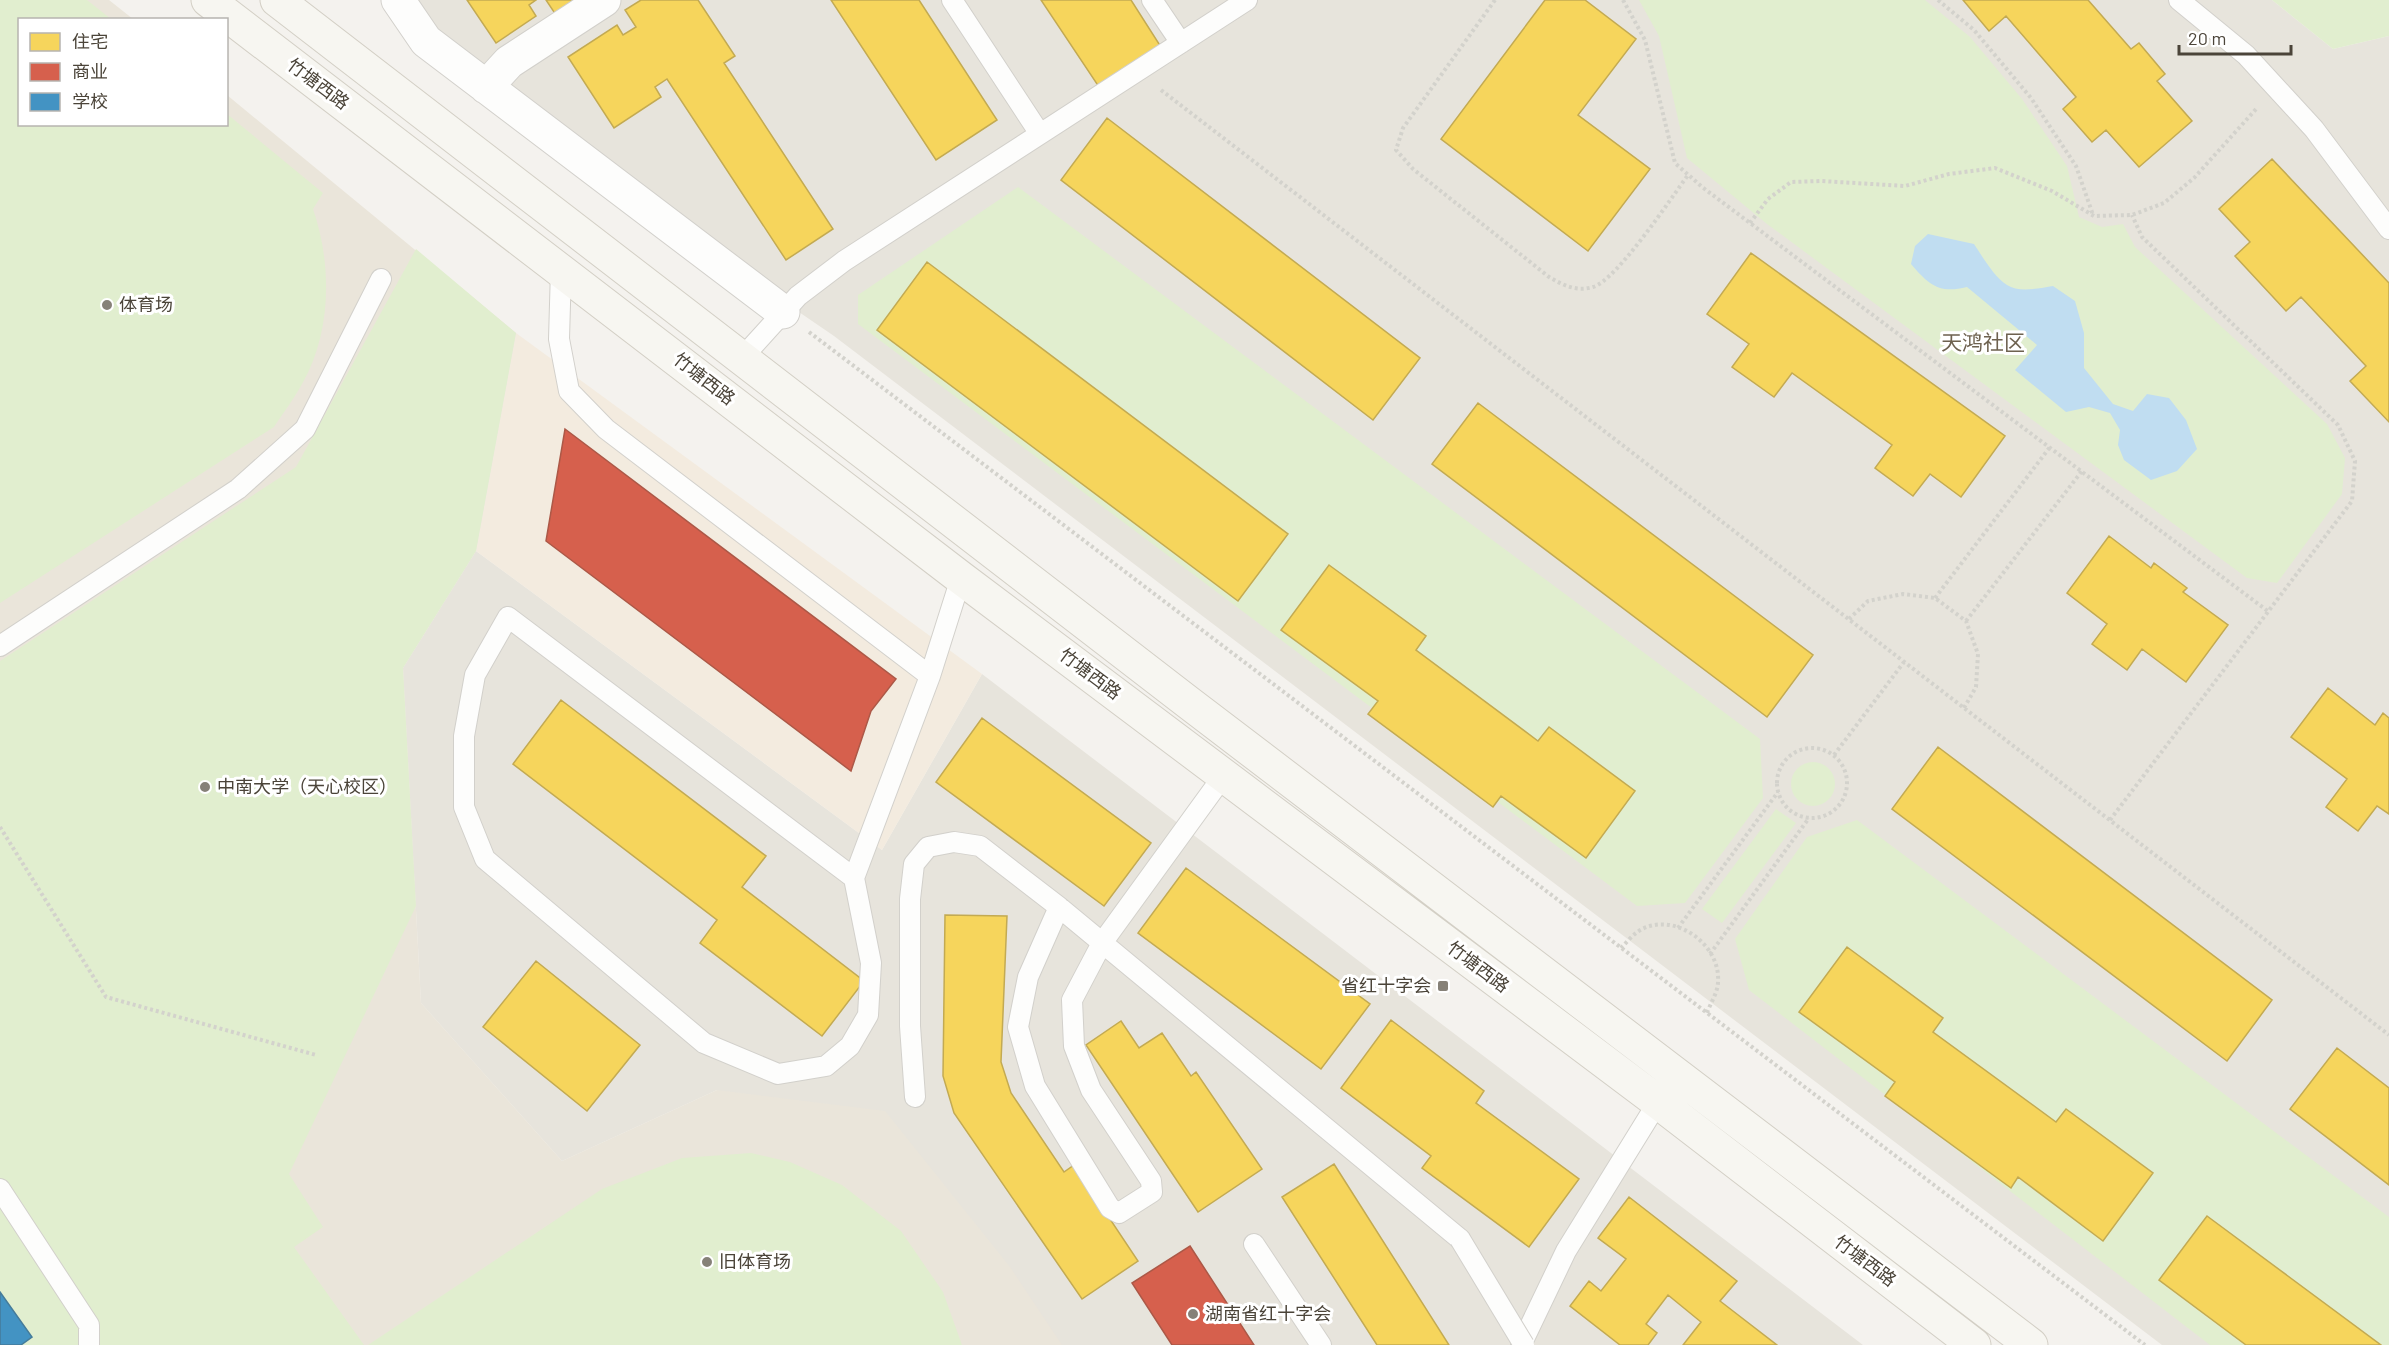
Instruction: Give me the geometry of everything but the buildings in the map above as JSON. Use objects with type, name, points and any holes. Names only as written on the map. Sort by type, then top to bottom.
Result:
[{"type":"main road","name":"竹塘西路","points":[[208,0],[961,578],[1658,1102],[1972,1344]]},
{"type":"main road","name":"竹塘西路","points":[[277,0],[1417,878],[2031,1345]]},
{"type":"street","points":[[398,0],[426,41],[783,312]]},
{"type":"street","points":[[486,87],[509,62],[604,0]]},
{"type":"lane","points":[[952,0],[1041,134]]},
{"type":"lane","points":[[1152,0],[1181,43]]},
{"type":"lane","points":[[741,359],[798,296],[844,261],[1247,0]]},
{"type":"lane","points":[[2179,0],[2246,55],[2276,87],[2314,129],[2389,229]]},
{"type":"lane","points":[[561,269],[559,339],[569,391],[606,429],[930,676]]},
{"type":"lane","points":[[0,646],[238,489],[305,429],[381,279]]},
{"type":"lane","points":[[854,878],[508,617],[475,675],[464,736],[464,807],[485,859],[704,1043],[778,1074],[826,1066],[850,1046],[868,1015],[871,963],[854,878],[930,676],[961,578]]},
{"type":"lane","points":[[1059,907],[1028,977],[1018,1027],[1035,1086],[1110,1208],[1119,1213],[1152,1192],[1151,1181],[1091,1090],[1074,1046],[1072,1000],[1102,943],[1224,775]]},
{"type":"lane","points":[[915,1097],[909,1026],[910,899],[914,864],[927,847],[954,842],[980,846],[1059,907],[1460,1239],[1522,1345]]},
{"type":"lane","points":[[1522,1345],[1566,1251],[1658,1102]]},
{"type":"lane","points":[[0,1189],[88,1325],[90,1345]]},
{"type":"lane","points":[[1254,1244],[1321,1345]]},
{"type":"path","points":[[1495,0],[1403,128],[1396,150],[1413,169],[1549,277],[1570,288],[1594,287],[1615,272],[1688,175]]},
{"type":"path","points":[[1623,0],[1645,40],[1675,163],[1750,223],[2269,612]]},
{"type":"path","points":[[1938,0],[1974,30],[2031,98],[2076,165],[2094,216]]},
{"type":"path","points":[[1137,71],[2389,1035]]},
{"type":"path","points":[[1750,223],[1768,199],[1791,182],[1821,181],[1905,186],[1949,174],[1995,168],[2052,190],[2094,216],[2132,215],[2164,203],[2194,178],[2276,87]]},
{"type":"path","points":[[2110,820],[2352,501],[2355,461],[2338,424],[2142,237],[2132,215]]},
{"type":"path","points":[[783,312],[2145,1345]]},
{"type":"path","points":[[1935,598],[2050,447]]},
{"type":"path","points":[[1966,621],[2082,471]]},
{"type":"path","points":[[1849,619],[1868,601],[1903,594],[1935,598],[1966,621],[1978,654],[1976,687],[1964,708]]},
{"type":"path","points":[[1834,756],[1904,662]]},
{"type":"path","points":[[1809,748],[1820,748],[1834,756],[1846,770],[1848,783],[1841,805],[1832,813],[1821,818],[1797,815],[1788,808],[1778,792],[1781,765],[1788,757],[1809,748]]},
{"type":"path","points":[[1678,928],[1778,792]]},
{"type":"path","points":[[1710,954],[1809,818]]},
{"type":"path","points":[[0,827],[106,997],[316,1055]]},
{"type":"path","points":[[1621,948],[1642,930],[1665,924],[1698,937],[1716,962],[1718,984],[1707,1012]]},
{"type":"shaded area","name":"中南大学（天心校区）","points":[[0,0],[109,0],[132,18],[18,18],[18,126],[228,126],[228,96],[516,333],[476,551],[403,668],[421,1003],[562,1161],[717,1090],[885,1111],[1010,1267],[1062,1345],[0,1345]]},
{"type":"shaded area","points":[[402,0],[2272,0],[2333,49],[2389,36],[2389,1345],[2162,1345],[834,336],[714,254]]},
{"type":"shaded area","points":[[516,333],[982,674],[882,850],[476,551]]},
{"type":"shaded area","points":[[476,551],[882,850],[982,674],[1863,1345],[1058,1345],[717,1090],[562,1161],[421,1003],[403,668]]},
{"type":"green space","name":"体育场","points":[[0,0],[87,0],[110,18],[18,18],[18,126],[228,126],[228,115],[323,193],[313,209],[324,252],[326,298],[324,320],[312,364],[299,390],[274,427],[0,603]]},
{"type":"green space","points":[[1639,0],[1925,0],[1970,37],[2022,99],[2067,166],[2079,217],[2102,227],[2123,224],[2135,247],[2327,424],[2345,458],[2342,494],[2277,583],[2247,578],[1767,224],[1687,158],[1659,36]]},
{"type":"green space","points":[[2272,0],[2389,0],[2389,36],[2333,49]]},
{"type":"green space","points":[[1018,187],[1760,739],[1763,798],[1685,903],[1637,906],[858,324],[858,295]]},
{"type":"green space","points":[[416,249],[516,333],[476,551],[403,668],[416,906],[289,1174],[323,1227],[294,1247],[364,1345],[0,1345],[0,661],[296,467]]},
{"type":"green space","points":[[1813,762],[1828,769],[1835,784],[1828,799],[1813,806],[1798,799],[1791,784],[1798,769]]},
{"type":"green space","points":[[1776,809],[1796,823],[1722,923],[1702,909]]},
{"type":"green space","points":[[1857,820],[2389,1217],[2389,1345],[2210,1345],[1749,990],[1735,939],[1807,837]]},
{"type":"green space","name":"旧体育场","points":[[751,1153],[790,1162],[842,1185],[901,1231],[943,1292],[962,1345],[368,1345],[602,1189],[682,1158]]},
{"type":"water","points":[[1928,234],[1974,244],[1989,266],[2007,285],[2017,289],[2053,286],[2075,301],[2084,333],[2084,368],[2113,404],[2133,411],[2147,394],[2169,398],[2186,420],[2197,449],[2177,471],[2151,480],[2124,460],[2118,445],[2120,430],[2110,413],[2089,407],[2066,412],[2015,370],[2037,345],[1967,287],[1949,289],[1935,286],[1911,264],[1915,246]]},
{"type":"place","name":"体育场","points":[[107,305]]},
{"type":"place","name":"中南大学（天心校区）","points":[[205,787]]},
{"type":"place","name":"省红十字会","points":[[1443,986]]},
{"type":"place","name":"旧体育场","points":[[707,1262]]},
{"type":"place","name":"湖南省红十字会","points":[[1193,1314]]},
{"type":"district","name":"天鸿社区","points":[[1983,343]]}]
